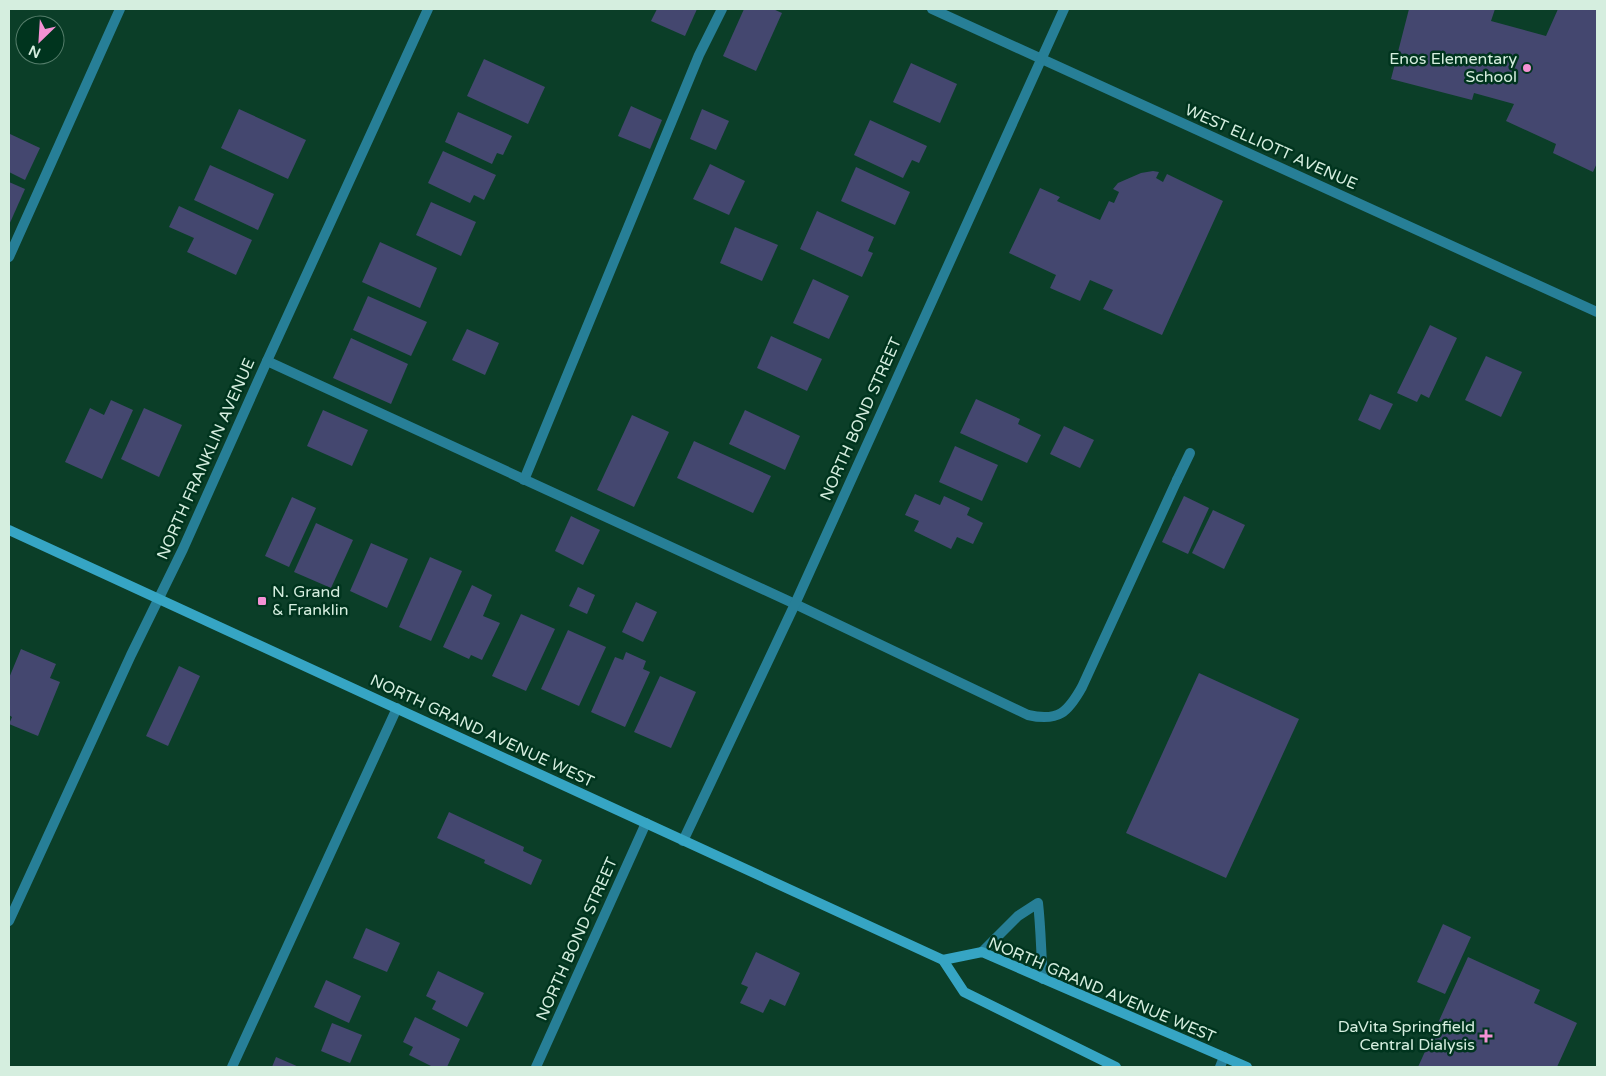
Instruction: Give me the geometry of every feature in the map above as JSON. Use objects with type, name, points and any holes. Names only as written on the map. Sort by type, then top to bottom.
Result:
[{"type":"main road","name":"NORTH GRAND AVENUE WEST","points":[[9,530],[943,960],[982,952],[1247,1067]]},
{"type":"main road","points":[[943,960],[964,992],[1116,1067]]},
{"type":"street","points":[[9,256],[120,9]]},
{"type":"street","name":"NORTH FRANKLIN AVENUE","points":[[9,921],[131,655],[183,549],[428,9]]},
{"type":"street","points":[[524,480],[698,55],[722,9]]},
{"type":"street","name":"WEST ELLIOTT AVENUE","points":[[932,9],[1597,312]]},
{"type":"street","name":"NORTH BOND STREET","points":[[684,841],[795,604],[1064,9]]},
{"type":"street","points":[[267,361],[795,604],[1028,714],[1042,718],[1055,717],[1074,702],[1190,453]]},
{"type":"street","points":[[232,1067],[397,708]]},
{"type":"street","name":"NORTH BOND STREET","points":[[536,1067],[646,823]]},
{"type":"street","points":[[982,952],[1018,916],[1038,904],[1041,926],[1043,979]]},
{"type":"street","points":[[1220,1067],[1224,1057]]},
{"type":"building","points":[[657,9],[697,9],[685,36],[651,21]]},
{"type":"building","points":[[744,9],[773,9],[782,13],[756,71],[723,56]]},
{"type":"building","points":[[1409,9],[1495,9],[1491,21],[1546,36],[1558,9],[1597,9],[1597,163],[1593,172],[1553,153],[1556,144],[1506,121],[1514,104],[1474,93],[1472,100],[1391,79]]},
{"type":"building","points":[[484,59],[545,87],[528,124],[467,96]]},
{"type":"building","points":[[911,63],[957,84],[940,123],[893,102]]},
{"type":"building","points":[[631,106],[662,120],[650,149],[618,136]]},
{"type":"building","points":[[239,109],[306,140],[288,179],[221,148]]},
{"type":"building","points":[[702,109],[729,121],[716,150],[690,139]]},
{"type":"building","points":[[458,112],[512,136],[503,155],[497,153],[492,164],[445,142]]},
{"type":"building","points":[[870,120],[927,146],[919,163],[912,160],[903,178],[854,155]]},
{"type":"building","points":[[10,134],[40,148],[25,180],[9,172]]},
{"type":"building","points":[[443,151],[496,175],[484,200],[474,195],[470,203],[428,183]]},
{"type":"building","points":[[710,164],[745,181],[729,215],[693,199]]},
{"type":"building","points":[[210,165],[274,194],[258,230],[194,200]]},
{"type":"building","points":[[856,167],[910,192],[895,225],[841,201]]},
{"type":"building","points":[[1159,172],[1156,178],[1163,182],[1167,174],[1223,201],[1162,335],[1103,309],[1113,290],[1090,280],[1080,301],[1050,288],[1056,275],[1009,253],[1040,188],[1060,197],[1057,201],[1100,220],[1109,201],[1114,203],[1119,192],[1113,189],[1118,183],[1141,173]]},
{"type":"building","points":[[9,182],[25,189],[9,225]]},
{"type":"building","points":[[431,202],[476,222],[461,256],[416,235]]},
{"type":"building","points":[[179,206],[252,240],[236,275],[187,252],[194,238],[169,227]]},
{"type":"building","points":[[817,211],[874,237],[868,251],[873,253],[862,277],[800,249]]},
{"type":"building","points":[[735,227],[778,245],[762,281],[720,263]]},
{"type":"building","points":[[380,242],[437,268],[420,308],[362,282]]},
{"type":"building","points":[[813,279],[849,296],[829,339],[793,323]]},
{"type":"building","points":[[368,296],[427,322],[411,356],[353,330]]},
{"type":"building","points":[[1430,325],[1457,338],[1429,398],[1421,394],[1417,402],[1397,393]]},
{"type":"building","points":[[467,329],[499,343],[485,375],[452,360]]},
{"type":"building","points":[[771,336],[822,359],[807,391],[757,368]]},
{"type":"building","points":[[351,338],[408,364],[391,404],[333,378]]},
{"type":"building","points":[[1486,356],[1522,372],[1501,417],[1465,400]]},
{"type":"building","points":[[1370,394],[1393,404],[1380,430],[1358,420]]},
{"type":"building","points":[[976,399],[1020,419],[1018,424],[1041,435],[1027,463],[960,433]]},
{"type":"building","points":[[111,400],[133,410],[102,479],[65,462],[90,408],[104,415]]},
{"type":"building","points":[[144,408],[182,425],[159,477],[121,459]]},
{"type":"building","points":[[323,410],[368,430],[352,466],[307,446]]},
{"type":"building","points":[[745,410],[800,436],[785,470],[729,444]]},
{"type":"building","points":[[632,415],[669,432],[634,507],[597,490]]},
{"type":"building","points":[[1064,426],[1094,440],[1080,468],[1050,454]]},
{"type":"building","points":[[694,441],[771,476],[753,513],[677,478]]},
{"type":"building","points":[[955,446],[998,465],[982,501],[939,482]]},
{"type":"building","points":[[915,494],[940,505],[944,496],[970,508],[967,515],[983,523],[973,544],[957,537],[951,549],[914,531],[919,521],[905,515]]},
{"type":"building","points":[[1184,496],[1209,508],[1188,554],[1162,542]]},
{"type":"building","points":[[292,497],[316,508],[289,567],[265,556]]},
{"type":"building","points":[[1213,510],[1245,525],[1224,569],[1192,553]]},
{"type":"building","points":[[571,516],[600,530],[583,565],[555,551]]},
{"type":"building","points":[[316,523],[353,540],[331,588],[294,572]]},
{"type":"building","points":[[371,543],[408,559],[387,608],[350,591]]},
{"type":"building","points":[[430,557],[462,571],[431,641],[399,627]]},
{"type":"building","points":[[472,585],[492,595],[483,616],[500,623],[482,660],[471,655],[469,659],[443,647]]},
{"type":"building","points":[[578,587],[595,595],[587,614],[569,606]]},
{"type":"building","points":[[636,602],[657,612],[643,642],[622,632]]},
{"type":"building","points":[[521,614],[555,629],[526,691],[492,676]]},
{"type":"building","points":[[568,630],[606,647],[579,706],[541,689]]},
{"type":"building","points":[[21,649],[56,664],[50,678],[60,682],[38,736],[9,724],[12,717],[9,715],[9,678]]},
{"type":"building","points":[[626,652],[646,661],[643,669],[650,672],[625,727],[591,712],[615,657],[623,660]]},
{"type":"building","points":[[179,666],[200,676],[168,746],[146,736]]},
{"type":"building","points":[[1199,673],[1299,719],[1226,878],[1126,833]]},
{"type":"building","points":[[660,676],[696,692],[671,748],[634,732]]},
{"type":"building","points":[[449,812],[524,847],[523,851],[542,860],[531,885],[484,863],[485,860],[437,838]]},
{"type":"building","points":[[1443,924],[1471,937],[1445,994],[1417,982]]},
{"type":"building","points":[[366,928],[400,943],[387,972],[353,958]]},
{"type":"building","points":[[756,952],[800,973],[785,1006],[770,999],[763,1013],[740,1003],[748,987],[741,984]]},
{"type":"building","points":[[1468,957],[1540,990],[1534,1003],[1577,1023],[1557,1067],[1418,1067]]},
{"type":"building","points":[[438,971],[484,993],[467,1027],[432,1009],[436,1001],[426,996]]},
{"type":"building","points":[[326,980],[361,996],[349,1023],[314,1007]]},
{"type":"building","points":[[415,1017],[460,1039],[447,1067],[433,1067],[409,1055],[413,1047],[403,1042]]},
{"type":"building","points":[[332,1023],[362,1035],[350,1063],[321,1051]]},
{"type":"building","points":[[276,1057],[299,1067],[272,1067]]},
{"type":"place","name":"Enos Elementary School","points":[[1527,68]]},
{"type":"place","name":"N. Grand & Franklin","points":[[262,601]]},
{"type":"place","name":"DaVita Springfield Central Dialysis","points":[[1486,1036]]}]
